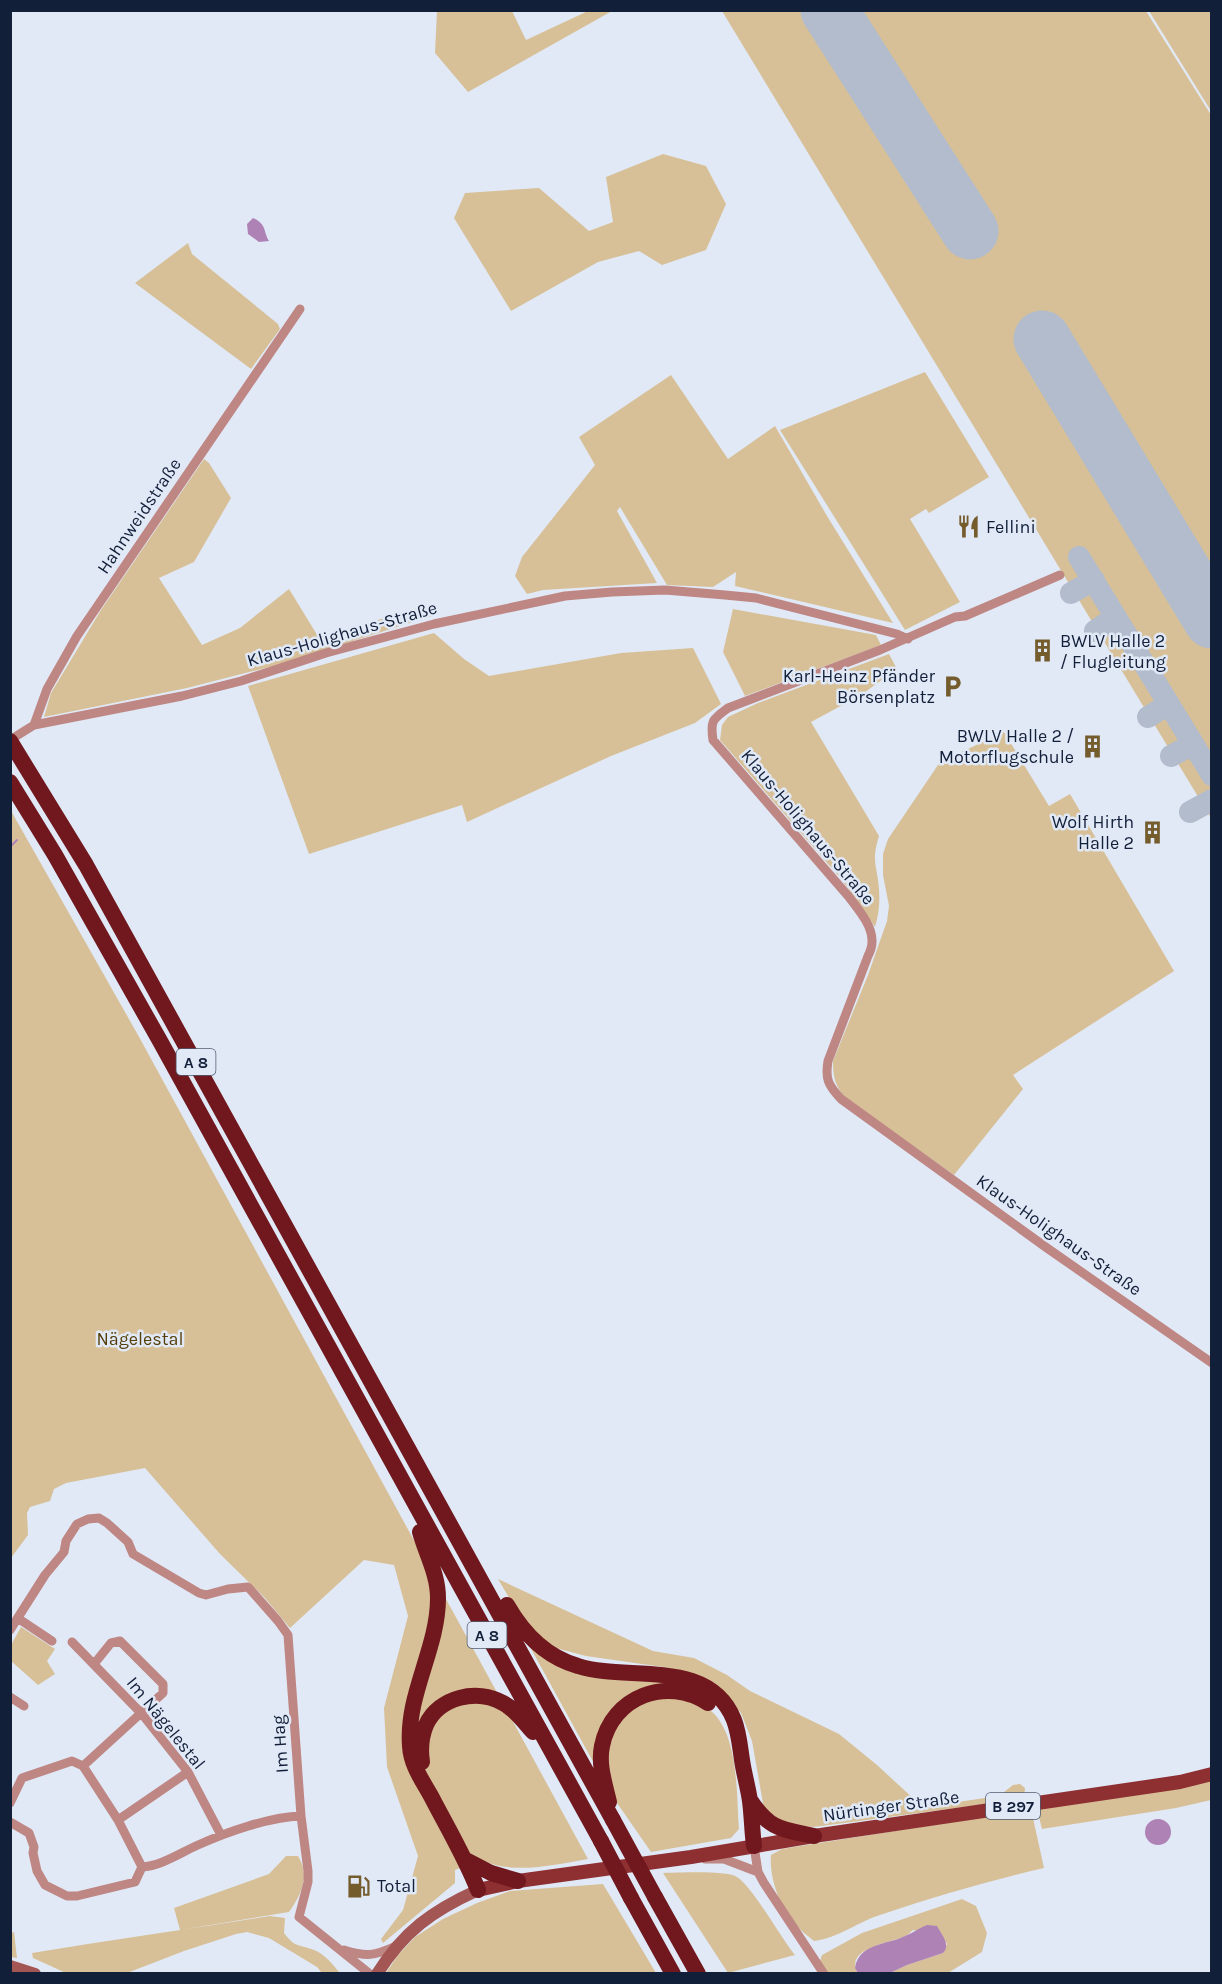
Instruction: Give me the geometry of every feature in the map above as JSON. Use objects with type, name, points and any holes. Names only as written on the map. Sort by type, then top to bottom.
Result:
[{"type":"highway","name":"A 8","points":[[10,740],[86,865],[698,1974]]},
{"type":"highway","name":"A 8","points":[[10,782],[82,902],[673,1974]]},
{"type":"highway","points":[[423,1520],[420,1533],[434,1569],[438,1597],[436,1625],[409,1725],[412,1759],[466,1860],[478,1890]]},
{"type":"highway","points":[[487,1591],[505,1603],[522,1628],[558,1658],[597,1671],[670,1675],[692,1681],[718,1698],[734,1720],[750,1799],[754,1846]]},
{"type":"highway","points":[[613,1820],[603,1775],[602,1748],[610,1725],[620,1711],[633,1701],[659,1691],[687,1692],[710,1704],[722,1714],[738,1737]]},
{"type":"highway","points":[[424,1784],[420,1750],[426,1726],[433,1714],[451,1701],[463,1697],[478,1695],[503,1703],[516,1713],[550,1751]]},
{"type":"highway","points":[[750,1799],[770,1824],[781,1829],[814,1836]]},
{"type":"highway","points":[[466,1860],[491,1873],[518,1881]]},
{"type":"main road","name":"Nürtinger Straße","points":[[377,1974],[396,1946],[420,1923],[437,1910],[478,1890],[518,1881],[691,1857],[814,1836],[1149,1786],[1212,1774]]},
{"type":"main road","points":[[10,1966],[35,1974]]},
{"type":"street","name":"Hahnweidstraße","points":[[34,725],[47,689],[77,636],[300,309]]},
{"type":"street","name":"Klaus-Holighaus-Straße","points":[[1060,575],[908,639],[728,708],[714,719],[711,726],[713,740],[849,897],[871,933],[872,942],[868,956],[828,1060],[825,1075],[831,1088],[841,1099],[1047,1248],[1212,1363]]},
{"type":"street","name":"Klaus-Holighaus-Straße","points":[[34,725],[182,696],[434,624],[577,595],[665,590],[756,598],[897,634],[908,639]]},
{"type":"street","points":[[10,740],[34,725]]},
{"type":"street","name":"Im Hag","points":[[19,1618],[45,1575],[64,1552],[66,1541],[77,1524],[94,1518],[99,1518],[115,1529],[128,1542],[133,1554],[199,1593],[206,1595],[248,1587],[288,1635],[301,1816],[308,1871],[308,1882],[300,1917]]},
{"type":"street","points":[[10,1630],[19,1618],[52,1641]]},
{"type":"street","points":[[84,1766],[163,1693],[163,1684],[120,1641],[111,1643],[94,1664]]},
{"type":"street","name":"Im Nägelestal","points":[[72,1642],[142,1714],[188,1772],[221,1835]]},
{"type":"street","points":[[10,1697],[24,1706]]},
{"type":"street","points":[[10,1803],[22,1778],[72,1761],[84,1766],[118,1821],[142,1867]]},
{"type":"street","points":[[118,1821],[188,1772]]},
{"type":"street","points":[[142,1867],[154,1866],[221,1835],[280,1816],[301,1816]]},
{"type":"street","points":[[10,1822],[29,1833],[34,1847],[37,1871],[45,1885],[67,1896],[77,1896],[135,1882],[142,1867]]},
{"type":"street","points":[[754,1846],[758,1872],[824,1974]]},
{"type":"street","points":[[691,1857],[724,1859],[758,1872]]},
{"type":"street","name":"Nürtinger Straße","points":[[300,1917],[370,1974]]},
{"type":"street","name":"Nürtinger Straße","points":[[342,1949],[365,1956],[379,1954],[396,1946]]},
{"type":"green space","points":[[437,11],[512,11],[526,40],[588,11],[612,11],[468,92],[435,53]]},
{"type":"green space","points":[[722,11],[1146,11],[1211,115],[1211,818]]},
{"type":"green space","points":[[1149,11],[1211,11],[1211,111]]},
{"type":"green space","points":[[663,154],[706,166],[726,204],[706,250],[662,265],[639,251],[598,262],[511,311],[454,218],[465,193],[539,188],[589,231],[613,222],[606,177]]},
{"type":"green space","points":[[188,243],[192,254],[278,324],[280,329],[251,369],[135,283]]},
{"type":"green space","points":[[925,372],[989,477],[929,513],[926,509],[910,519],[960,602],[905,630],[780,430]]},
{"type":"green space","points":[[671,375],[728,459],[775,426],[893,623],[735,586],[736,572],[713,587],[667,585],[620,507],[617,511],[657,583],[543,590],[527,594],[515,576],[522,557],[595,465],[579,437]]},
{"type":"green space","points":[[204,459],[209,463],[231,498],[194,562],[159,578],[202,645],[240,628],[289,589],[319,638],[424,606],[438,614],[277,665],[187,688],[44,717],[51,693],[101,610]]},
{"type":"green space","points":[[733,609],[876,635],[881,645],[745,696],[723,652]]},
{"type":"green space","points":[[434,633],[464,659],[489,676],[621,653],[693,648],[721,704],[695,723],[611,756],[467,822],[462,805],[309,854],[248,686]]},
{"type":"green space","points":[[889,654],[897,669],[861,695],[811,722],[879,836],[875,858],[879,903],[875,927],[842,880],[720,740],[722,725],[728,717],[758,703]]},
{"type":"green space","points":[[1004,732],[1049,806],[1070,794],[1174,971],[1013,1075],[1023,1089],[954,1175],[845,1098],[835,1081],[833,1061],[887,921],[889,906],[883,875],[883,854],[888,839],[940,762]]},
{"type":"green space","name":"Nägelestal","points":[[10,809],[138,1035],[588,1859],[520,1868],[494,1865],[481,1860],[455,1870],[455,1883],[383,1943],[381,1939],[403,1910],[418,1856],[387,1767],[384,1708],[408,1616],[394,1565],[364,1560],[290,1628],[264,1597],[220,1554],[145,1468],[66,1483],[54,1489],[50,1501],[30,1507],[27,1513],[28,1535],[11,1558]]},
{"type":"green space","points":[[498,1579],[653,1651],[694,1658],[727,1675],[750,1691],[839,1734],[915,1800],[930,1806],[992,1797],[1013,1785],[1020,1784],[1025,1788],[1024,1799],[814,1827],[787,1825],[764,1809],[752,1741],[741,1713],[721,1690],[670,1668],[586,1656],[552,1647],[523,1621]]},
{"type":"green space","points":[[21,1627],[55,1649],[47,1661],[55,1674],[38,1685],[11,1661],[11,1645]]},
{"type":"green space","points":[[530,1647],[661,1680],[697,1694],[628,1701],[596,1767]]},
{"type":"green space","points":[[667,1695],[702,1705],[714,1714],[723,1727],[734,1761],[739,1829],[731,1838],[651,1852],[617,1803],[605,1769],[612,1730],[637,1703]]},
{"type":"green space","points":[[1211,1779],[1211,1800],[1176,1808],[1042,1829],[1038,1813],[1040,1807]]},
{"type":"green space","points":[[1031,1809],[1044,1868],[903,1907],[823,1939],[814,1941],[796,1925],[785,1910],[774,1883],[771,1855],[782,1849]]},
{"type":"green space","points":[[286,1856],[298,1856],[302,1863],[304,1877],[298,1898],[289,1912],[180,1930],[174,1908],[269,1874]]},
{"type":"green space","points":[[663,1873],[713,1873],[737,1877],[750,1891],[795,1955],[728,1973]]},
{"type":"green space","points":[[603,1884],[656,1973],[386,1973],[398,1955],[415,1937],[443,1919],[477,1903],[510,1891]]},
{"type":"green space","points":[[962,1899],[976,1906],[987,1933],[982,1952],[948,1973],[890,1973],[943,1953],[947,1944],[942,1936],[913,1930],[906,1936],[863,1952],[857,1958],[855,1965],[858,1973],[828,1973],[820,1961],[822,1955],[862,1933]]},
{"type":"green space","points":[[270,1916],[285,1918],[284,1933],[288,1938],[294,1943],[322,1954],[340,1973],[322,1973],[317,1967],[269,1938],[247,1932],[184,1951],[127,1973],[66,1973],[33,1958],[32,1953],[91,1944]]},
{"type":"green space","points":[[14,1932],[17,1958],[11,1957],[11,1933]]},
{"type":"shaded area","points":[[253,218],[263,225],[269,241],[259,242],[248,234],[247,224]]},
{"type":"shaded area","points":[[1158,1819],[1167,1823],[1171,1832],[1167,1841],[1158,1845],[1149,1841],[1145,1832],[1149,1823]]},
{"type":"shaded area","points":[[927,1925],[937,1926],[943,1936],[946,1947],[943,1953],[890,1973],[858,1973],[855,1968],[858,1960],[868,1949],[908,1935]]},
{"type":"waterway","points":[[10,847],[17,840]]},
{"type":"taxiway","points":[[1079,557],[1212,775]]},
{"type":"taxiway","points":[[1071,593],[1094,580]]},
{"type":"taxiway","points":[[1095,631],[1116,617]]},
{"type":"taxiway","points":[[1148,717],[1169,704]]},
{"type":"taxiway","points":[[1171,756],[1193,744]]},
{"type":"taxiway","points":[[1190,812],[1212,800]]},
{"type":"runway","points":[[829,10],[970,231]]},
{"type":"runway","points":[[1042,339],[1212,620]]},
{"type":"place","name":"Fellini","points":[[968,527]]},
{"type":"place","name":"BWLV Halle 2 / Flugleitung","points":[[1042,651]]},
{"type":"place","name":"Karl-Heinz Pfänder Börsenplatz","points":[[953,686]]},
{"type":"place","name":"BWLV Halle 2 / Motorflugschule","points":[[1092,746]]},
{"type":"place","name":"Wolf Hirth Halle 2","points":[[1152,832]]},
{"type":"place","name":"Total","points":[[359,1886]]}]
